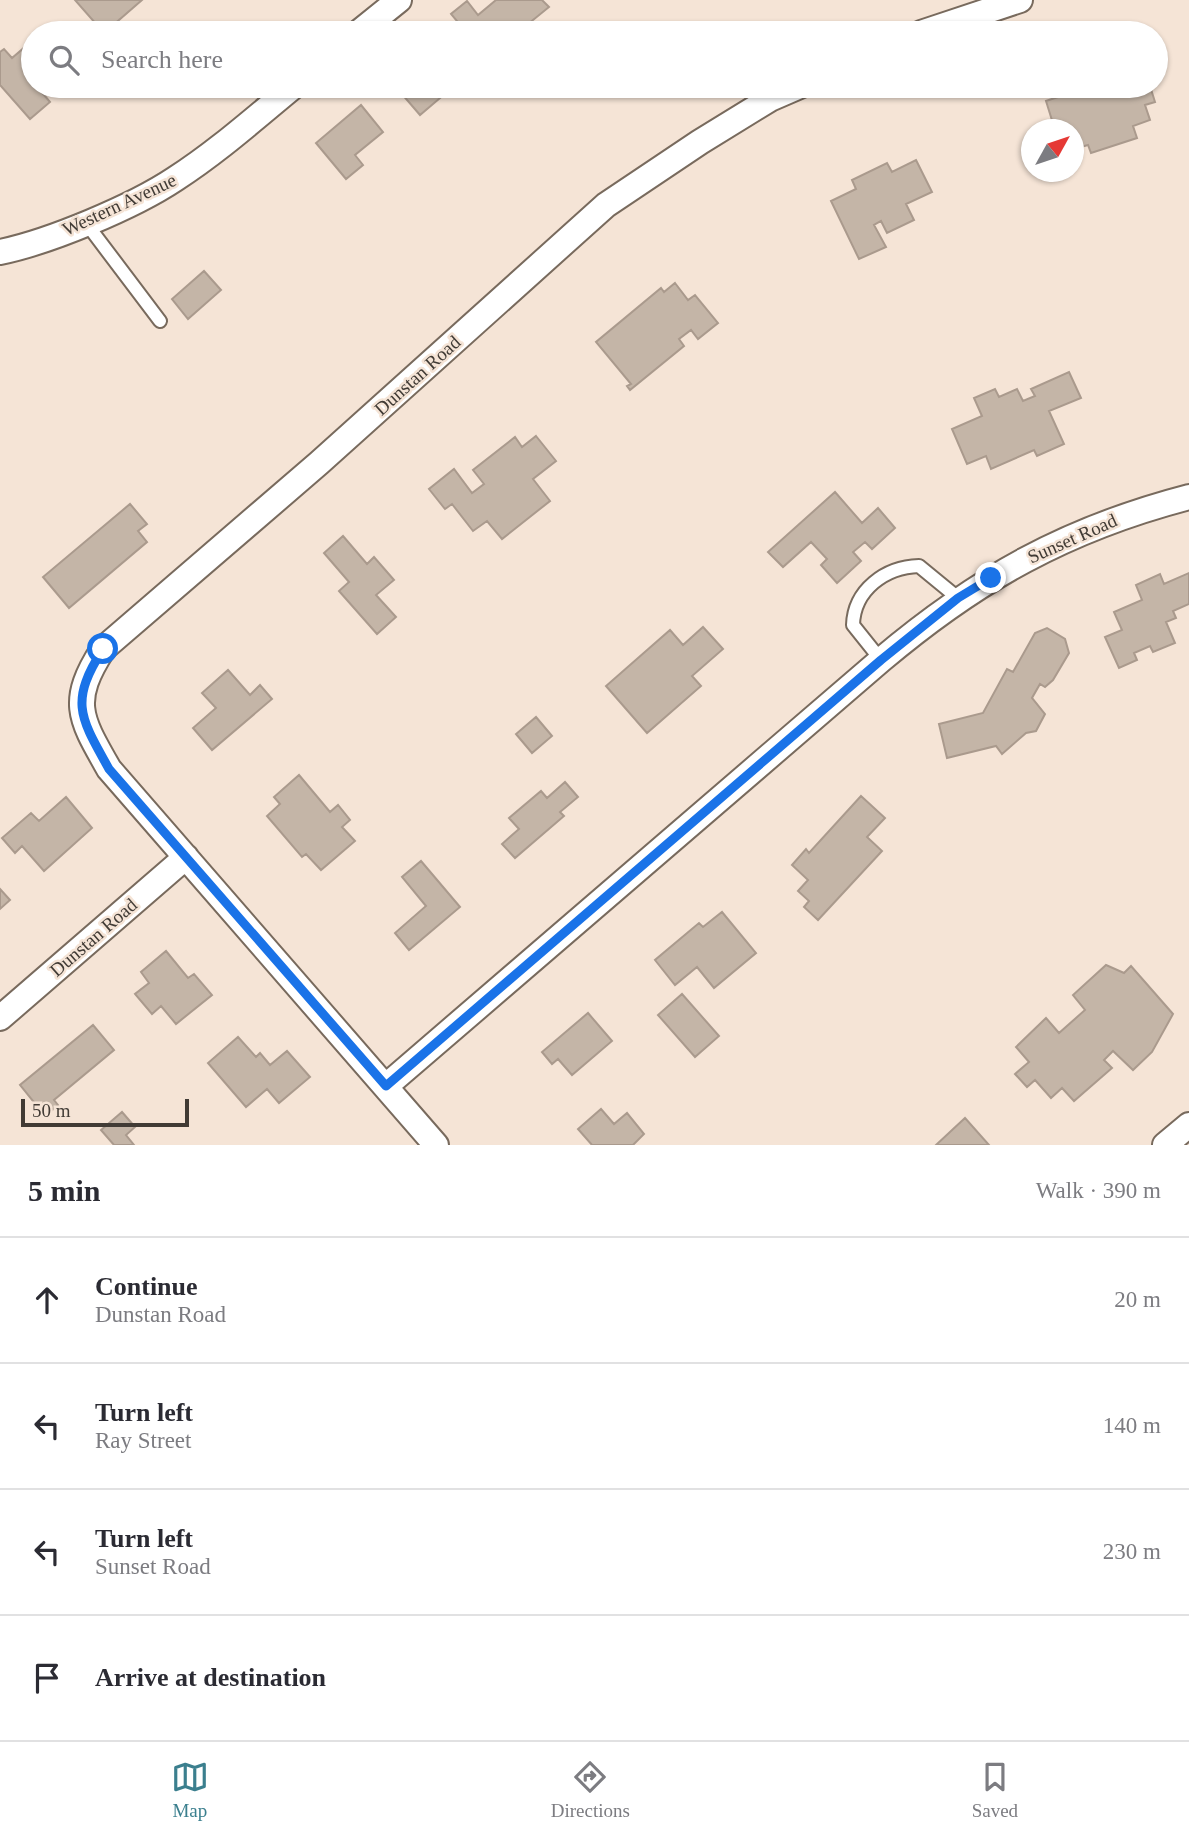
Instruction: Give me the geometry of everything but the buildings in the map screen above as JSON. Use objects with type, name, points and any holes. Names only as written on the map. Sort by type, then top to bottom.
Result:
[{"type":"street","points":[[373,21],[399,0]]},
{"type":"street","points":[[957,21],[1020,0]]},
{"type":"street","name":"Western Avenue","points":[[0,252],[86,223],[172,181],[214,152],[279,98]]},
{"type":"street","name":"Dunstan Road","points":[[0,1018],[186,857],[109,769],[80,709],[86,676],[103,649],[318,463],[606,205],[772,98]]},
{"type":"street","name":"Sunset Road","points":[[386,1086],[881,660],[958,598],[1037,551],[1130,512],[1189,497]]},
{"type":"street","points":[[186,857],[436,1145]]},
{"type":"street","points":[[1165,1145],[1189,1125]]},
{"type":"lane","points":[[86,223],[160,321]]},
{"type":"lane","points":[[881,660],[853,625],[853,612],[860,598],[882,575],[907,566],[919,566],[958,598]]},
{"type":"route","points":[[103,649],[86,676],[80,709],[90,736],[109,769],[386,1086],[881,660],[958,598],[991,578]]}]
